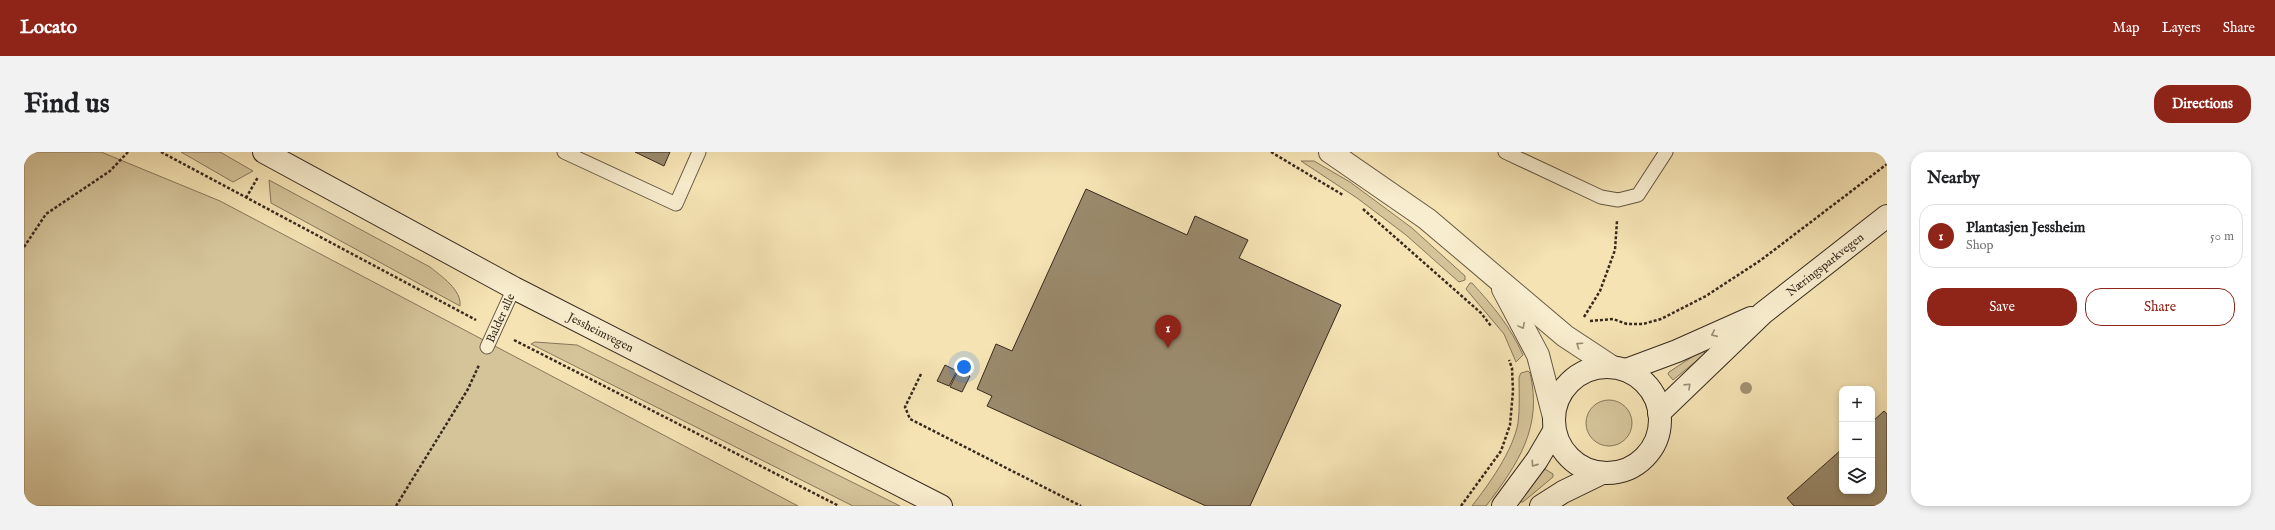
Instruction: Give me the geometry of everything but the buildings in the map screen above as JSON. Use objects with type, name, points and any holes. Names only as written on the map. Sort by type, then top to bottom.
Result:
[{"type":"street","name":"Jessheimvegen","points":[[264,152],[514,288],[941,506]]},
{"type":"street","points":[[1330,152],[1427,219],[1565,336],[1619,369],[1638,377],[1648,387],[1656,399],[1660,413],[1660,429],[1655,444],[1645,457],[1633,467],[1618,473],[1602,473],[1585,469],[1571,460],[1560,447],[1538,355],[1497,279]]},
{"type":"street","name":"Næringsparkvegen","points":[[1660,413],[1763,313],[1887,216]]},
{"type":"street","name":"Næringsparkvegen","points":[[1503,506],[1537,460],[1554,424],[1557,403],[1563,390],[1573,379],[1585,372],[1598,368],[1619,369],[1677,351],[1763,313]]},
{"type":"street","points":[[1541,506],[1563,492],[1602,473]]},
{"type":"lane","points":[[564,152],[676,204],[699,152]]},
{"type":"lane","points":[[1505,152],[1601,197],[1618,200],[1638,195],[1666,152]]},
{"type":"lane","name":"Balder alle","points":[[487,347],[514,288]]},
{"type":"path","points":[[24,247],[46,214],[110,171],[128,152]]},
{"type":"path","points":[[1271,152],[1345,196]]},
{"type":"path","points":[[1618,200],[1615,250],[1600,291],[1581,321],[1613,319],[1627,324],[1643,324],[1661,319],[1682,309],[1706,296],[1761,260],[1887,164]]},
{"type":"path","points":[[246,198],[259,176]]},
{"type":"path","points":[[1358,204],[1481,313],[1495,332]]},
{"type":"path","points":[[1461,506],[1501,451],[1510,425],[1512,368],[1507,356]]},
{"type":"path","points":[[921,374],[905,407],[910,419],[1081,506]]},
{"type":"path","points":[[396,506],[468,389]]},
{"type":"shaded area","points":[[24,152],[101,152],[220,201],[798,506],[24,506]]},
{"type":"shaded area","points":[[181,152],[220,152],[253,171],[233,182]]},
{"type":"shaded area","points":[[1301,161],[1314,161],[1350,182],[1412,228],[1465,276],[1465,280],[1459,282],[1406,235],[1357,198]]},
{"type":"shaded area","points":[[269,180],[430,267],[445,279],[458,294],[460,306],[271,203]]},
{"type":"shaded area","points":[[1470,283],[1472,283],[1494,308],[1507,326],[1523,355],[1516,362],[1504,334],[1466,289]]},
{"type":"shaded area","points":[[535,342],[577,345],[900,506],[853,506],[531,344]]},
{"type":"shaded area","points":[[1701,351],[1704,351],[1705,354],[1673,380],[1668,374],[1669,372]]},
{"type":"shaded area","points":[[1528,371],[1530,373],[1533,392],[1533,411],[1525,444],[1508,475],[1486,506],[1472,506],[1500,467],[1511,445],[1518,423],[1519,377],[1521,373]]},
{"type":"shaded area","points":[[1604,400],[1614,400],[1626,406],[1631,414],[1631,432],[1626,440],[1618,445],[1604,446],[1596,443],[1589,436],[1586,428],[1586,418],[1589,410],[1596,403]]},
{"type":"shaded area","points":[[1545,469],[1553,474],[1553,477],[1523,502],[1520,502],[1519,499]]},
{"type":"place","name":"Plantasjen Jessheim","points":[[1168,348]]}]
